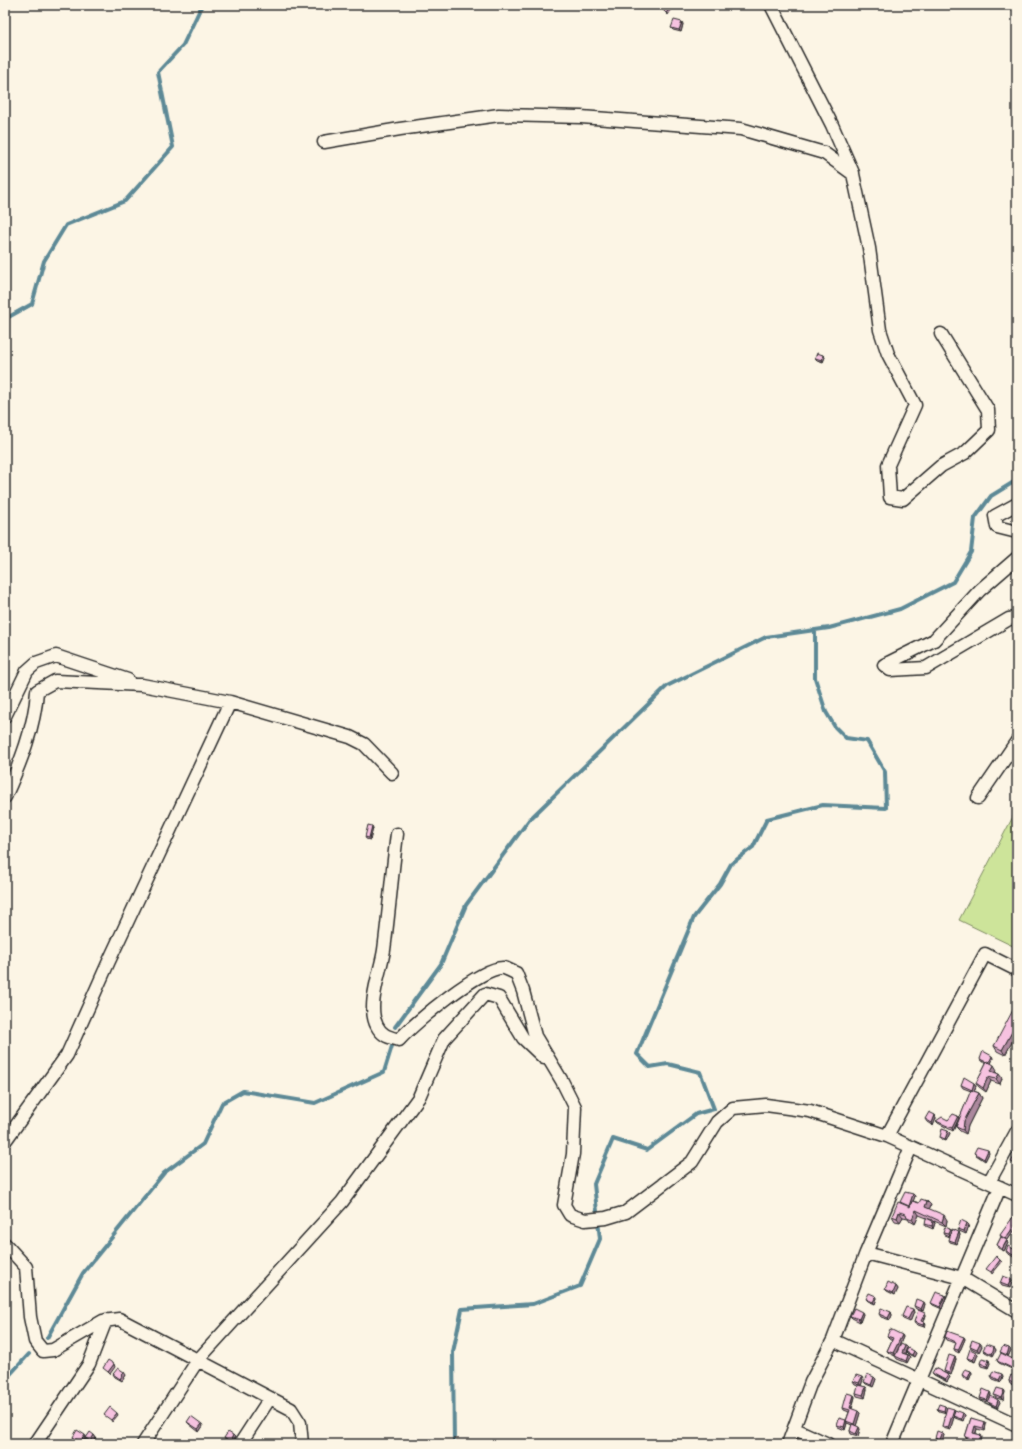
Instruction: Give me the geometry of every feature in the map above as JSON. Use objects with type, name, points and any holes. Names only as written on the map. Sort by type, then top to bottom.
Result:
[{"type":"street","points":[[771,5],[832,125],[853,174],[869,248],[880,330],[888,354],[915,405],[888,465],[890,497],[903,499],[941,466],[965,453],[989,430],[988,410],[941,334]]},
{"type":"street","points":[[324,142],[412,127],[499,115],[582,117],[741,129],[824,153],[853,174]]},
{"type":"street","points":[[1017,504],[995,516],[998,527],[1017,532]]},
{"type":"street","points":[[1017,558],[980,590],[934,640],[884,664],[890,670],[926,668],[1009,619],[1017,618]]},
{"type":"street","points":[[5,716],[27,671],[36,663],[56,656],[142,685],[230,702],[350,737],[364,744],[392,773]]},
{"type":"street","points":[[5,797],[24,748],[36,711],[37,691],[55,681],[142,685]]},
{"type":"street","points":[[5,1141],[67,1055],[112,954],[230,702]]},
{"type":"street","points":[[978,798],[1017,741]]},
{"type":"street","points":[[396,834],[384,952],[376,982],[374,1009],[376,1025],[384,1036],[399,1040],[411,1027],[450,997],[487,972],[504,968],[516,973],[523,991],[535,1036],[575,1107],[573,1154],[564,1205],[570,1216],[585,1220],[606,1218],[626,1212],[692,1162],[717,1122],[733,1108],[766,1105],[810,1111],[887,1136],[1017,1195]]},
{"type":"street","points":[[887,1136],[985,954],[1017,970]]},
{"type":"street","points":[[143,1444],[198,1360],[342,1202],[419,1097],[444,1039],[485,994],[499,998],[523,1038],[554,1068]]},
{"type":"street","points":[[989,1182],[1017,1131]]},
{"type":"street","points":[[788,1444],[795,1429],[811,1382],[833,1340],[866,1253],[911,1147]]},
{"type":"street","points":[[892,1444],[1000,1187]]},
{"type":"street","points":[[5,1244],[26,1267],[30,1317],[35,1342],[43,1351],[53,1350],[106,1320],[119,1319],[291,1409],[300,1423],[302,1444]]},
{"type":"street","points":[[866,1253],[962,1278],[1017,1311]]},
{"type":"street","points":[[35,1444],[89,1364],[106,1320]]},
{"type":"street","points":[[833,1340],[1017,1426]]},
{"type":"street","points":[[240,1444],[270,1398]]},
{"type":"street","points":[[795,1429],[828,1444]]},
{"type":"green space","points":[[1017,809],[1017,948],[959,920]]},
{"type":"building","points":[[664,5],[669,5],[671,7],[666,13],[661,8]]},
{"type":"building","points":[[674,20],[682,22],[679,30],[671,28]]},
{"type":"building","points":[[817,353],[823,355],[822,360],[815,358]]},
{"type":"building","points":[[368,825],[372,826],[369,838],[365,837]]},
{"type":"building","points":[[1013,1010],[1017,1012],[1017,1032],[1013,1030],[1002,1050],[994,1046]]},
{"type":"building","points":[[983,1051],[992,1056],[989,1063],[980,1059]]},
{"type":"building","points":[[987,1061],[994,1065],[991,1071],[999,1074],[996,1079],[988,1077],[983,1088],[976,1083]]},
{"type":"building","points":[[964,1077],[974,1083],[972,1090],[961,1085]]},
{"type":"building","points":[[971,1090],[979,1093],[964,1121],[963,1130],[956,1127]]},
{"type":"building","points":[[929,1112],[935,1115],[932,1123],[925,1119]]},
{"type":"building","points":[[953,1114],[958,1116],[952,1128],[936,1121],[942,1117],[948,1120]]},
{"type":"building","points":[[942,1129],[948,1131],[945,1139],[940,1137]]},
{"type":"building","points":[[977,1147],[988,1150],[984,1159],[974,1153]]},
{"type":"building","points":[[1017,1152],[1017,1165],[1011,1162]]},
{"type":"building","points":[[905,1192],[913,1194],[909,1206],[900,1202]]},
{"type":"building","points":[[921,1199],[927,1201],[925,1207],[944,1215],[942,1222],[916,1210],[912,1219],[907,1217],[906,1214],[899,1212],[897,1218],[892,1216],[898,1202],[910,1207],[912,1201],[919,1203]]},
{"type":"building","points":[[1013,1217],[1017,1219],[1017,1222],[1005,1239],[1000,1235]]},
{"type":"building","points":[[926,1218],[933,1221],[932,1226],[925,1224]]},
{"type":"building","points":[[961,1220],[967,1223],[964,1231],[958,1229]]},
{"type":"building","points":[[945,1227],[950,1229],[948,1234],[943,1233]]},
{"type":"building","points":[[952,1229],[959,1232],[955,1242],[949,1240]]},
{"type":"building","points":[[1001,1237],[1007,1240],[1002,1249],[997,1245]]},
{"type":"building","points":[[1008,1246],[1017,1251],[1017,1257],[1006,1251]]},
{"type":"building","points":[[996,1256],[1000,1260],[991,1272],[986,1269]]},
{"type":"building","points":[[1003,1276],[1011,1279],[1008,1286],[1000,1283]]},
{"type":"building","points":[[888,1282],[896,1286],[893,1293],[885,1289]]},
{"type":"building","points":[[936,1292],[945,1295],[940,1307],[931,1303]]},
{"type":"building","points":[[869,1293],[876,1296],[873,1302],[866,1299]]},
{"type":"building","points":[[916,1299],[924,1302],[921,1309],[914,1306]]},
{"type":"building","points":[[906,1307],[913,1309],[908,1319],[902,1316]]},
{"type":"building","points":[[854,1308],[862,1312],[859,1319],[850,1316]]},
{"type":"building","points":[[881,1308],[891,1312],[888,1318],[879,1314]]},
{"type":"building","points":[[918,1310],[925,1313],[921,1321],[924,1322],[923,1325],[914,1322]]},
{"type":"building","points":[[890,1329],[902,1335],[893,1353],[887,1351],[893,1338],[887,1336]]},
{"type":"building","points":[[947,1331],[964,1337],[958,1350],[954,1349],[956,1342],[945,1337]]},
{"type":"building","points":[[972,1340],[980,1343],[977,1349],[970,1346]]},
{"type":"building","points":[[901,1344],[905,1346],[902,1353],[908,1355],[906,1361],[895,1356]]},
{"type":"building","points":[[986,1344],[994,1347],[992,1354],[983,1350]]},
{"type":"building","points":[[1003,1346],[1009,1348],[1007,1355],[1000,1352]]},
{"type":"building","points":[[908,1348],[914,1351],[912,1355],[906,1352]]},
{"type":"building","points":[[970,1349],[976,1352],[973,1360],[967,1358]]},
{"type":"building","points":[[1001,1353],[1017,1361],[1014,1369],[997,1361]]},
{"type":"building","points":[[949,1355],[955,1357],[949,1373],[944,1371]]},
{"type":"building","points":[[982,1358],[989,1360],[987,1366],[980,1363]]},
{"type":"building","points":[[108,1360],[114,1364],[108,1372],[103,1368]]},
{"type":"building","points":[[118,1368],[124,1372],[120,1379],[113,1374]]},
{"type":"building","points":[[935,1368],[948,1375],[945,1380],[932,1373]]},
{"type":"building","points":[[965,1369],[971,1371],[968,1378],[962,1375]]},
{"type":"building","points":[[993,1371],[1002,1374],[999,1380],[991,1376]]},
{"type":"building","points":[[867,1374],[874,1377],[871,1385],[864,1382]]},
{"type":"building","points":[[856,1375],[862,1377],[859,1383],[853,1381]]},
{"type":"building","points":[[1011,1375],[1017,1377],[1015,1384],[1009,1381]]},
{"type":"building","points":[[858,1385],[866,1387],[863,1395],[856,1393]]},
{"type":"building","points":[[997,1388],[1004,1390],[1001,1398],[994,1395]]},
{"type":"building","points":[[983,1389],[990,1392],[987,1400],[980,1398]]},
{"type":"building","points":[[847,1393],[854,1395],[850,1408],[858,1411],[854,1424],[846,1421],[850,1410],[843,1408]]},
{"type":"building","points":[[991,1396],[998,1400],[996,1406],[988,1402]]},
{"type":"building","points":[[939,1404],[945,1406],[944,1411],[937,1409]]},
{"type":"building","points":[[110,1407],[117,1413],[111,1420],[104,1415]]},
{"type":"building","points":[[947,1407],[954,1409],[948,1428],[942,1426]]},
{"type":"building","points":[[955,1410],[963,1413],[961,1419],[953,1416]]},
{"type":"building","points":[[191,1416],[202,1424],[198,1429],[187,1422]]},
{"type":"building","points":[[839,1418],[846,1420],[844,1427],[837,1425]]},
{"type":"building","points":[[971,1418],[985,1422],[983,1428],[975,1426],[973,1433],[981,1435],[979,1441],[965,1437]]},
{"type":"building","points":[[852,1424],[859,1427],[856,1434],[850,1431]]},
{"type":"building","points":[[77,1430],[85,1435],[80,1442],[73,1437]]},
{"type":"building","points":[[937,1431],[942,1433],[940,1440],[935,1438]]},
{"type":"building","points":[[90,1432],[94,1435],[90,1441],[86,1438]]},
{"type":"building","points":[[228,1432],[233,1435],[230,1442],[224,1438]]},
{"type":"building","points":[[63,1440],[68,1440],[68,1443],[63,1443]]},
{"type":"building","points":[[85,1440],[89,1443],[82,1444]]},
{"type":"waterway","points":[[5,319],[32,304],[44,261],[66,225],[125,201],[173,147],[158,72],[183,45],[202,5]]},
{"type":"waterway","points":[[395,1027],[441,964],[466,905],[529,820],[667,686],[766,637],[829,628],[900,609],[953,582],[971,552],[975,518],[991,496],[1017,480]]},
{"type":"waterway","points":[[454,1444],[453,1352],[462,1309],[533,1304],[580,1286],[600,1239],[594,1184],[613,1139],[647,1150],[696,1114],[714,1109],[700,1072],[668,1064],[650,1067],[637,1054],[694,917],[720,884],[731,864],[753,847],[767,819],[823,805],[886,808],[885,772],[867,741],[846,738],[835,727],[826,712],[815,678],[815,630]]},
{"type":"waterway","points":[[47,1338],[83,1273],[164,1173],[203,1144],[222,1103],[243,1091],[315,1103],[384,1072],[392,1046]]},
{"type":"waterway","points":[[5,1380],[29,1354]]}]
